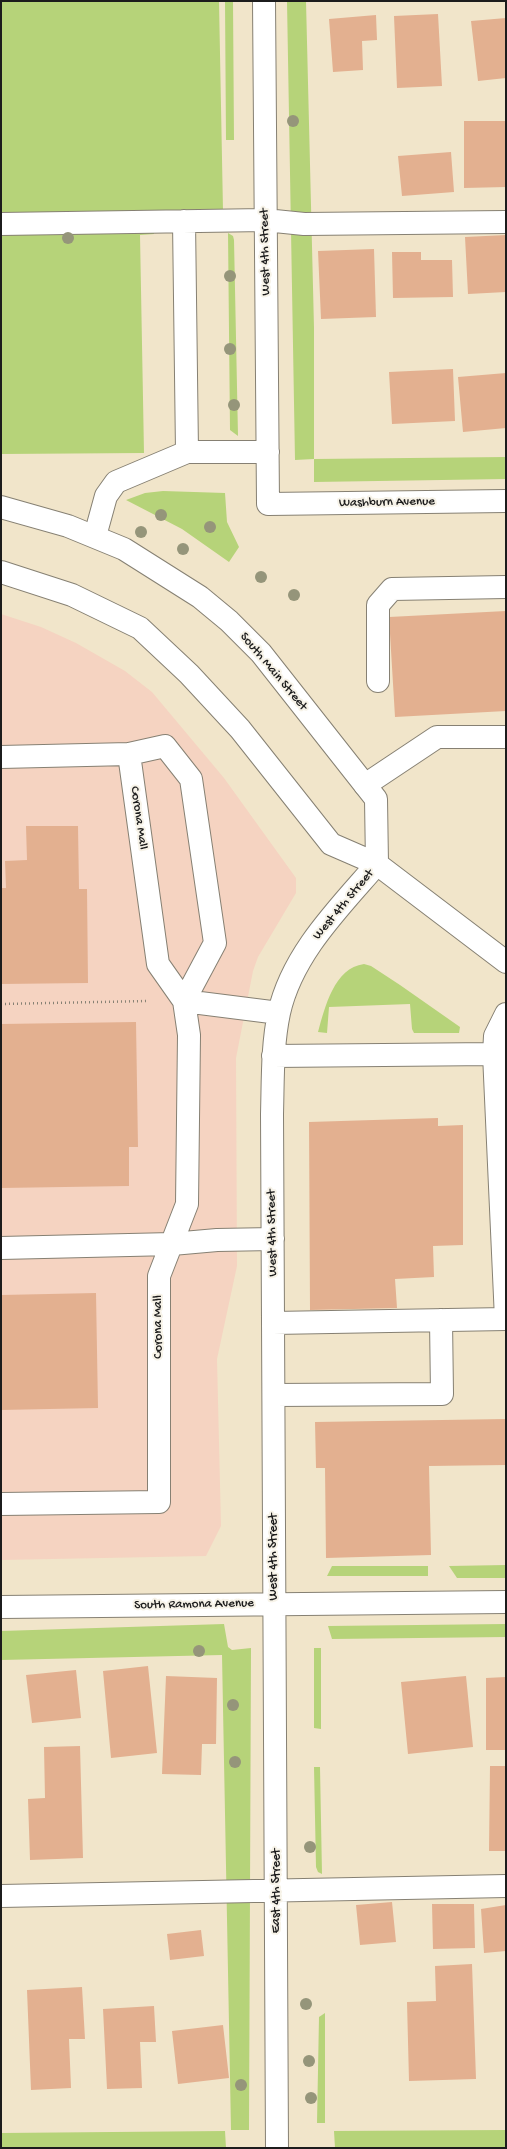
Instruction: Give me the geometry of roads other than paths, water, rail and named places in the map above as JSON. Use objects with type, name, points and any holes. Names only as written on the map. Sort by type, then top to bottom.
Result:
[{"type":"street","name":"West 4th Street","points":[[264,1],[268,504]]},
{"type":"street","points":[[1,224],[265,220],[304,224],[506,222]]},
{"type":"street","points":[[184,221],[187,452]]},
{"type":"street","points":[[95,536],[106,496],[116,482],[187,452],[268,452]]},
{"type":"street","name":"Washburn Avenue","points":[[268,504],[506,501]]},
{"type":"street","name":"South Main Street","points":[[1,507],[41,517],[95,536],[124,549],[200,597],[229,621],[261,653],[376,799],[377,864]]},
{"type":"street","points":[[1,572],[72,595],[140,628],[189,674],[240,729],[331,844],[377,864],[506,962]]},
{"type":"street","points":[[378,681],[378,605],[392,589],[506,587]]},
{"type":"street","points":[[365,784],[437,737],[506,737]]},
{"type":"street","points":[[1,757],[129,754],[165,746],[191,779],[214,943],[184,1000],[279,1012]]},
{"type":"street","name":"Corona Mall","points":[[1,1504],[159,1502],[159,1276],[187,1204],[189,1035],[184,1000],[158,964],[129,754]]},
{"type":"street","name":"West 4th Street","points":[[275,1634],[272,1114],[273,1056],[279,1012],[290,980],[313,941],[331,917],[377,864]]},
{"type":"street","points":[[273,1323],[506,1319],[494,1054],[495,1036],[506,1014]]},
{"type":"street","points":[[273,1056],[494,1054]]},
{"type":"street","points":[[1,1248],[172,1244],[217,1240],[273,1239]]},
{"type":"street","points":[[274,1395],[442,1394],[441,1320]]},
{"type":"street","name":"South Ramona Avenue","points":[[1,1607],[506,1602]]},
{"type":"street","name":"East 4th Street","points":[[275,1634],[277,2148]]},
{"type":"street","points":[[1,1896],[277,1892],[506,1886]]}]
